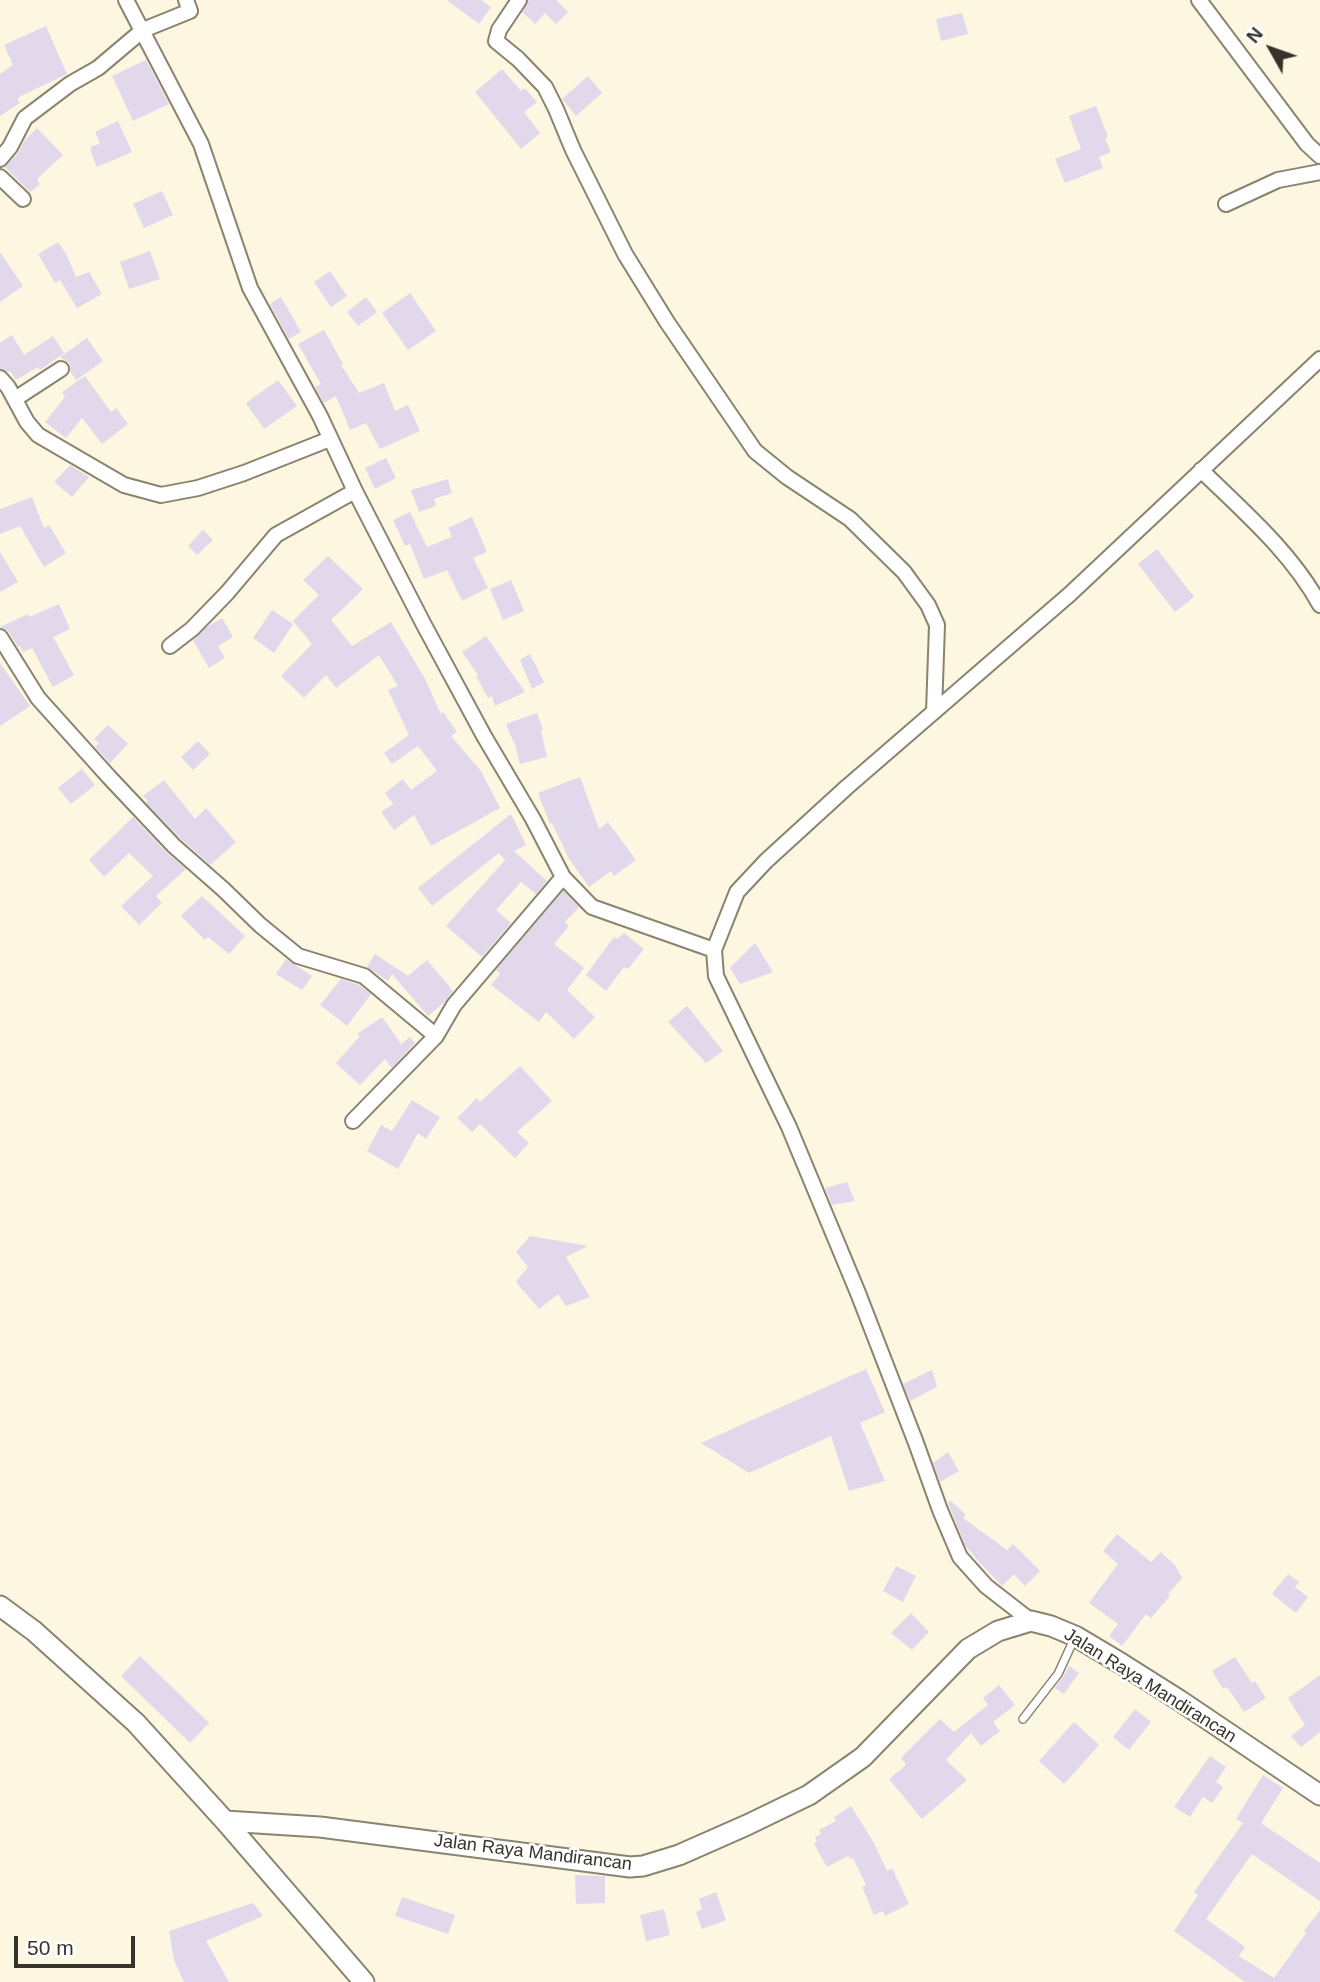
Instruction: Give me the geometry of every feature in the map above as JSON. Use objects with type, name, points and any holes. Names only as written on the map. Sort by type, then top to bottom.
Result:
[{"type":"street","points":[[126,0],[201,144],[250,288],[484,736],[533,819],[563,877],[592,908],[714,950]]},
{"type":"street","points":[[0,159],[10,148],[25,118],[70,84],[98,68],[143,30],[190,11],[186,0]]},
{"type":"street","points":[[519,0],[499,30],[496,41],[545,86],[573,150],[625,254],[724,407],[755,451],[787,477],[850,519],[904,572],[928,605],[937,625],[934,712]]},
{"type":"street","points":[[1199,0],[1307,144],[1320,156]]},
{"type":"street","points":[[1226,204],[1278,180],[1320,172]]},
{"type":"street","points":[[0,177],[23,199]]},
{"type":"street","points":[[1031,1621],[986,1586],[960,1557],[858,1293],[789,1127],[716,976],[714,950],[737,892],[766,860],[1070,594],[1320,359]]},
{"type":"street","points":[[15,399],[61,369]]},
{"type":"street","points":[[1,381],[38,435],[124,485],[161,495],[198,488],[244,473],[330,439]]},
{"type":"street","points":[[1201,470],[1265,531],[1309,585],[1320,605]]},
{"type":"street","points":[[170,646],[192,629],[227,593],[276,535],[355,491]]},
{"type":"street","points":[[0,637],[38,698],[109,777],[174,846],[260,925],[298,956],[364,976],[436,1037]]},
{"type":"street","points":[[353,1121],[436,1037],[454,1005],[563,877]]},
{"type":"street","points":[[0,1606],[34,1631],[136,1723],[364,1982]]},
{"type":"street","name":"Jalan Raya Mandirancan","points":[[225,1821],[320,1827],[630,1867],[643,1866],[679,1855],[809,1795],[863,1757],[968,1649],[998,1631],[1031,1621],[1075,1636],[1180,1700],[1320,1795]]},
{"type":"lane","points":[[1023,1719],[1058,1674],[1075,1636]]},
{"type":"building","points":[[447,0],[481,0],[491,7],[479,24]]},
{"type":"building","points":[[529,0],[558,0],[568,12],[556,24],[545,13],[535,24],[522,12]]},
{"type":"building","points":[[962,13],[968,34],[941,41],[936,19]]},
{"type":"building","points":[[46,26],[67,74],[17,98],[20,103],[0,116],[0,74],[13,65],[4,45]]},
{"type":"building","points":[[146,60],[169,104],[133,121],[112,76]]},
{"type":"building","points":[[502,69],[521,91],[525,88],[537,102],[524,112],[540,133],[521,149],[475,92]]},
{"type":"building","points":[[588,76],[602,93],[576,116],[562,99]]},
{"type":"building","points":[[1096,106],[1111,152],[1099,157],[1103,168],[1065,183],[1055,159],[1081,149],[1069,116]]},
{"type":"building","points":[[118,121],[132,152],[97,167],[91,152],[91,147],[100,143],[95,132]]},
{"type":"building","points":[[37,128],[63,155],[37,179],[40,184],[30,192],[5,167]]},
{"type":"building","points":[[162,191],[173,215],[144,228],[133,204]]},
{"type":"building","points":[[58,242],[76,277],[89,272],[102,294],[77,308],[60,280],[55,283],[38,254]]},
{"type":"building","points":[[150,251],[160,279],[129,289],[120,262]]},
{"type":"building","points":[[0,252],[23,286],[0,302]]},
{"type":"building","points":[[330,271],[347,296],[331,307],[314,282]]},
{"type":"building","points":[[410,293],[436,331],[408,350],[382,313]]},
{"type":"building","points":[[281,297],[301,332],[289,339],[270,304]]},
{"type":"building","points":[[366,297],[377,312],[358,326],[347,312]]},
{"type":"building","points":[[324,330],[343,364],[341,365],[359,393],[384,383],[395,411],[408,405],[420,431],[380,449],[366,423],[350,430],[336,396],[324,403],[315,387],[321,384],[298,344]]},
{"type":"building","points":[[12,335],[24,355],[53,336],[64,353],[40,370],[38,367],[16,380],[10,371],[0,369],[0,343]]},
{"type":"building","points":[[87,338],[103,361],[76,380],[70,371],[69,363],[60,357]]},
{"type":"building","points":[[85,376],[111,412],[116,408],[128,424],[102,444],[82,418],[66,438],[45,422],[65,397],[62,392]]},
{"type":"building","points":[[278,380],[297,406],[264,429],[246,403]]},
{"type":"building","points":[[386,458],[396,478],[375,489],[365,468]]},
{"type":"building","points":[[70,465],[89,477],[72,497],[54,482]]},
{"type":"building","points":[[448,479],[452,493],[434,499],[436,506],[419,512],[411,490]]},
{"type":"building","points":[[32,497],[44,528],[49,525],[66,553],[44,567],[20,526],[0,534],[0,509]]},
{"type":"building","points":[[410,512],[427,547],[452,537],[448,528],[472,517],[487,552],[473,558],[488,588],[462,601],[447,570],[424,579],[410,544],[405,546],[393,520]]},
{"type":"building","points":[[203,530],[213,540],[197,555],[188,546]]},
{"type":"building","points":[[1157,549],[1194,597],[1175,612],[1138,564]]},
{"type":"building","points":[[0,552],[18,582],[0,592]]},
{"type":"building","points":[[328,556],[363,589],[331,620],[352,646],[391,622],[424,677],[441,714],[443,712],[457,732],[451,736],[481,771],[500,808],[431,846],[414,815],[394,830],[381,812],[393,804],[385,793],[403,779],[411,790],[437,771],[418,746],[392,764],[384,753],[409,735],[388,690],[398,686],[379,655],[336,688],[326,675],[304,698],[281,676],[312,644],[293,621],[319,595],[303,580]]},
{"type":"building","points":[[511,580],[524,611],[503,620],[490,589]]},
{"type":"building","points":[[59,604],[70,629],[53,637],[74,675],[53,687],[32,648],[23,652],[8,631],[0,627]]},
{"type":"building","points":[[272,610],[293,624],[274,653],[253,638]]},
{"type":"building","points":[[222,618],[233,637],[218,646],[225,658],[209,668],[193,640]]},
{"type":"building","points":[[486,636],[525,692],[495,706],[492,696],[488,698],[476,676],[478,675],[462,652]]},
{"type":"building","points":[[530,654],[544,682],[532,689],[520,660]]},
{"type":"building","points":[[0,663],[30,706],[0,726]]},
{"type":"building","points":[[537,713],[547,757],[520,764],[506,724]]},
{"type":"building","points":[[108,725],[128,744],[110,763],[95,747],[99,743],[94,739]]},
{"type":"building","points":[[198,741],[210,754],[193,770],[181,757]]},
{"type":"building","points":[[82,769],[95,785],[71,804],[58,788]]},
{"type":"building","points":[[580,777],[599,829],[608,822],[636,860],[614,876],[611,871],[589,887],[568,857],[552,823],[550,824],[538,793]]},
{"type":"building","points":[[164,780],[195,819],[206,808],[236,842],[210,865],[146,803],[148,801],[143,796]]},
{"type":"building","points":[[511,814],[526,845],[514,851],[547,881],[536,894],[521,882],[496,910],[511,923],[482,957],[446,926],[505,860],[499,853],[432,906],[418,888]]},
{"type":"building","points":[[133,817],[186,869],[156,896],[162,903],[139,925],[121,906],[153,876],[129,853],[104,877],[89,860]]},
{"type":"building","points":[[563,891],[579,907],[565,922],[569,926],[554,944],[584,968],[567,990],[595,1017],[574,1039],[546,1012],[539,1022],[491,985],[500,974],[496,970]]},
{"type":"building","points":[[202,896],[245,936],[229,954],[208,937],[205,940],[181,916]]},
{"type":"building","points":[[624,933],[644,949],[628,969],[624,967],[606,991],[586,975],[614,937],[617,939]]},
{"type":"building","points":[[755,943],[773,972],[740,984],[730,968]]},
{"type":"building","points":[[375,954],[408,976],[427,960],[453,991],[445,1002],[428,1016],[392,974],[388,981],[367,967]]},
{"type":"building","points":[[286,959],[312,976],[302,990],[276,974]]},
{"type":"building","points":[[341,979],[359,985],[371,994],[347,1026],[320,1005]]},
{"type":"building","points":[[687,1006],[723,1051],[706,1063],[668,1022]]},
{"type":"building","points":[[382,1017],[401,1044],[410,1037],[415,1043],[392,1068],[385,1059],[360,1085],[336,1063],[360,1036],[357,1034]]},
{"type":"building","points":[[520,1066],[552,1101],[517,1132],[529,1143],[515,1158],[480,1124],[472,1132],[457,1118],[477,1098],[480,1102]]},
{"type":"building","points":[[412,1100],[440,1117],[426,1139],[418,1133],[398,1169],[367,1151],[381,1125],[392,1131]]},
{"type":"building","points":[[847,1182],[855,1201],[832,1205],[825,1188]]},
{"type":"building","points":[[530,1236],[588,1246],[566,1257],[590,1297],[566,1306],[558,1294],[539,1309],[516,1282],[528,1267],[516,1252]]},
{"type":"building","points":[[866,1369],[885,1412],[860,1423],[885,1481],[849,1491],[831,1436],[749,1473],[701,1443]]},
{"type":"building","points":[[932,1370],[937,1387],[910,1401],[903,1384]]},
{"type":"building","points":[[948,1452],[959,1471],[940,1482],[933,1463]]},
{"type":"building","points":[[950,1500],[966,1515],[963,1518],[1007,1550],[1013,1544],[1040,1571],[1025,1586],[1014,1574],[1002,1586],[965,1545],[948,1503]]},
{"type":"building","points":[[1117,1534],[1151,1562],[1161,1552],[1175,1565],[1182,1578],[1151,1618],[1146,1614],[1122,1646],[1109,1636],[1118,1624],[1089,1603],[1118,1564],[1103,1551]]},
{"type":"building","points":[[896,1566],[916,1576],[903,1602],[883,1591]]},
{"type":"building","points":[[1288,1574],[1299,1582],[1295,1587],[1308,1597],[1296,1613],[1272,1594]]},
{"type":"building","points":[[911,1613],[929,1632],[912,1650],[891,1633]]},
{"type":"building","points":[[140,1656],[209,1723],[190,1743],[121,1676]]},
{"type":"building","points":[[1235,1657],[1252,1683],[1255,1681],[1266,1698],[1244,1712],[1227,1687],[1223,1689],[1212,1671]]},
{"type":"building","points":[[1069,1666],[1079,1673],[1064,1694],[1055,1688]]},
{"type":"building","points":[[1320,1675],[1320,1732],[1301,1747],[1291,1736],[1305,1725],[1288,1698]]},
{"type":"building","points":[[999,1685],[1015,1705],[993,1722],[1000,1731],[981,1746],[971,1733],[946,1760],[967,1780],[922,1819],[889,1779],[906,1765],[901,1758],[940,1719],[954,1732],[988,1705],[983,1698]]},
{"type":"building","points":[[1135,1709],[1151,1722],[1129,1750],[1113,1737]]},
{"type":"building","points":[[1074,1722],[1099,1745],[1064,1784],[1039,1761]]},
{"type":"building","points":[[1210,1756],[1226,1767],[1216,1782],[1223,1787],[1212,1803],[1203,1797],[1190,1817],[1174,1807]]},
{"type":"building","points":[[1263,1775],[1283,1788],[1261,1823],[1320,1863],[1320,1901],[1252,1854],[1206,1919],[1245,1947],[1239,1956],[1274,1978],[1320,1910],[1320,1982],[1245,1982],[1174,1931],[1198,1895],[1194,1892],[1243,1823],[1236,1819]]},
{"type":"building","points":[[851,1806],[874,1843],[887,1871],[892,1868],[909,1904],[885,1916],[883,1911],[874,1915],[862,1887],[866,1885],[853,1858],[848,1856],[827,1867],[814,1844],[817,1842],[815,1837],[821,1834],[819,1830],[836,1821],[834,1817]]},
{"type":"building","points":[[575,1875],[605,1876],[605,1903],[576,1904]]},
{"type":"building","points":[[716,1892],[726,1920],[702,1929],[696,1912],[702,1909],[699,1899]]},
{"type":"building","points":[[402,1897],[455,1915],[448,1934],[395,1916]]},
{"type":"building","points":[[253,1903],[263,1916],[206,1941],[229,1982],[184,1982],[174,1960],[169,1931]]},
{"type":"building","points":[[664,1909],[670,1935],[646,1941],[640,1915]]}]
